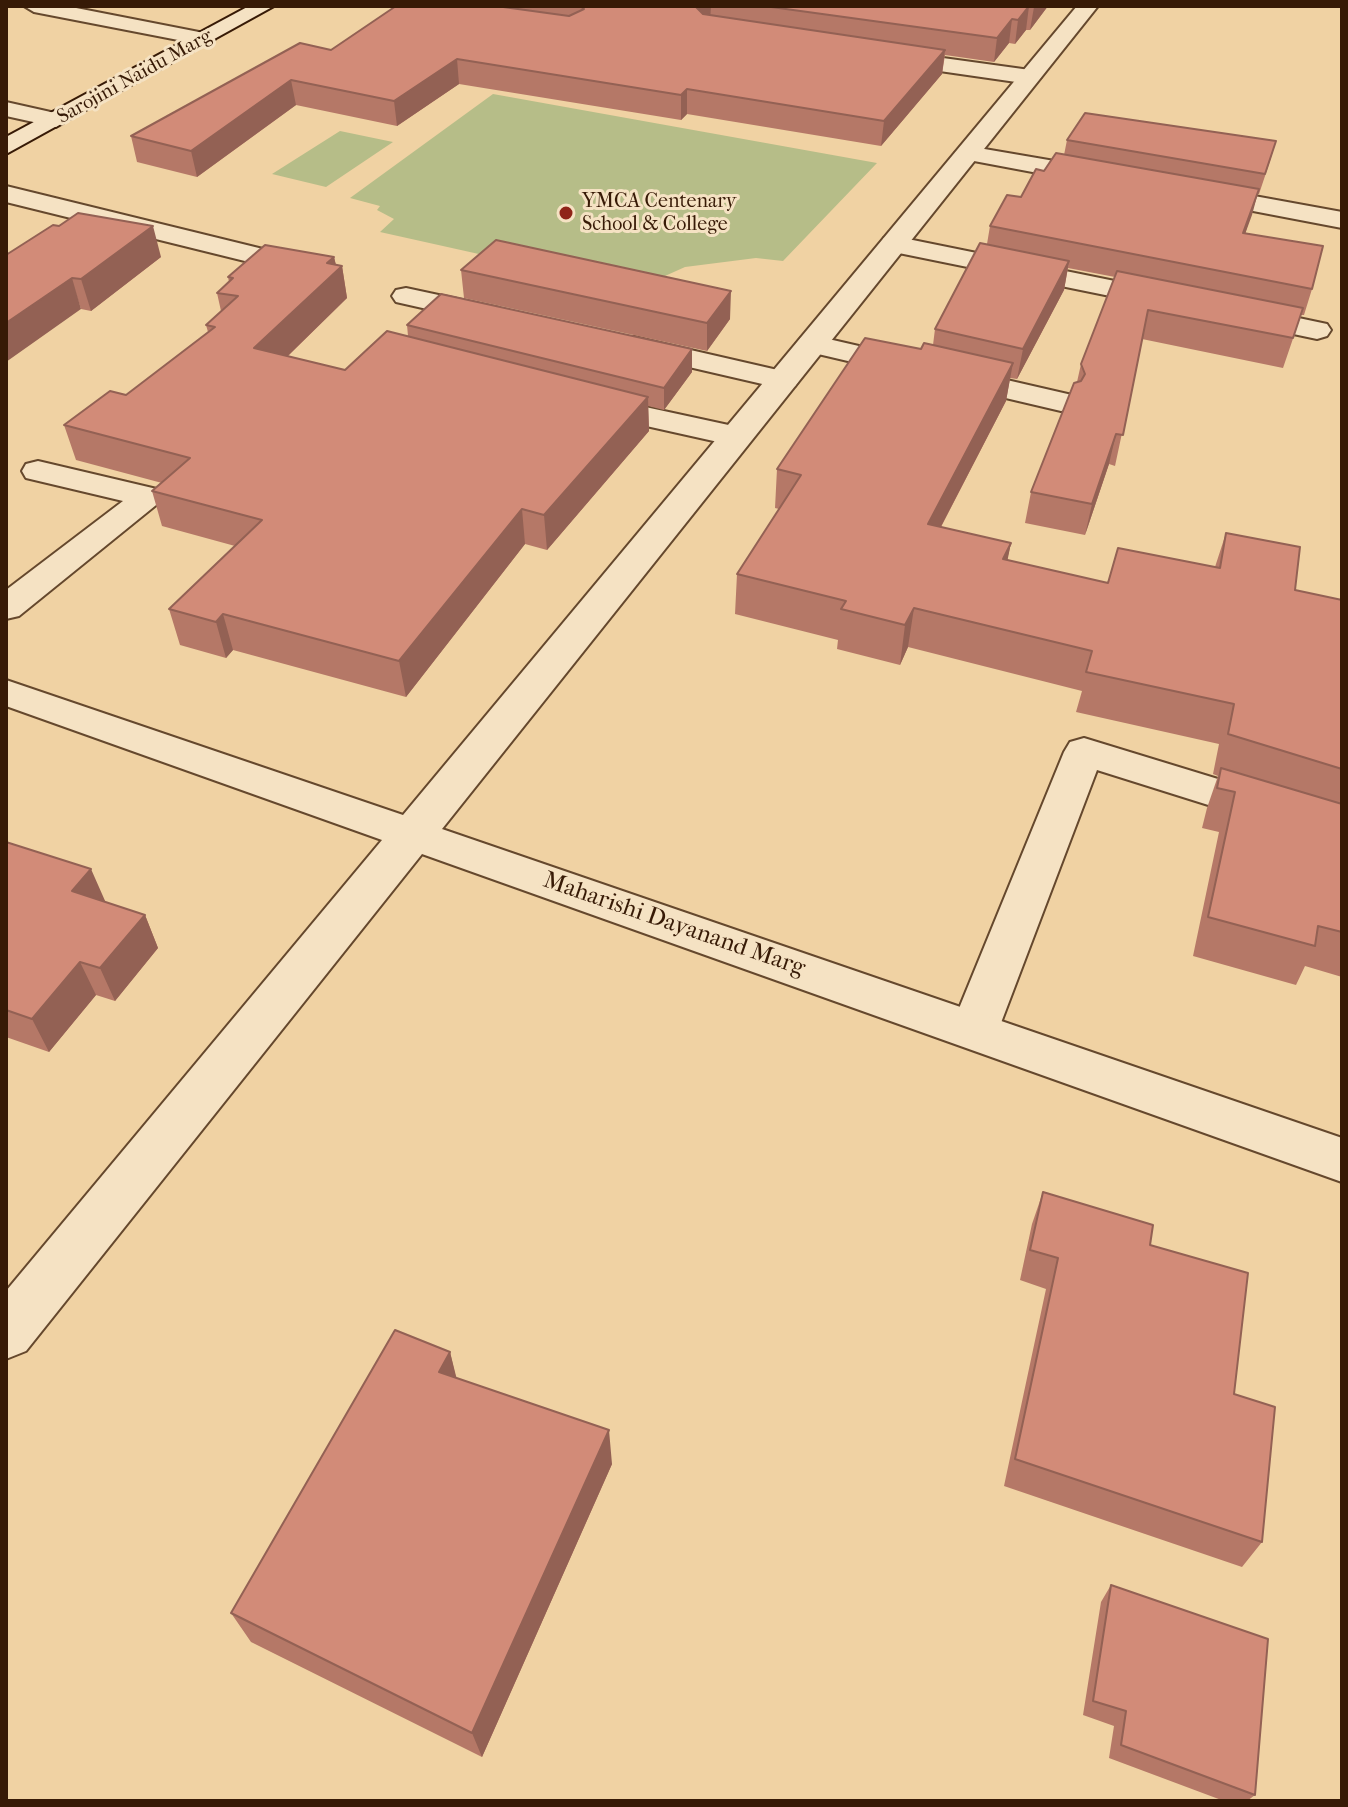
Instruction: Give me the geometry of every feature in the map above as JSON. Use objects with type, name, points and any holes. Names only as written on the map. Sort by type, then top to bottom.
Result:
[{"type":"street","points":[[34,6],[204,39]]},
{"type":"street","name":"Sarojini Naidu Marg","points":[[6,147],[264,6]]},
{"type":"street","points":[[6,1333],[1088,6]]},
{"type":"street","points":[[862,53],[1030,77]]},
{"type":"street","points":[[6,109],[56,120]]},
{"type":"street","points":[[967,153],[1139,184]]},
{"type":"street","points":[[1170,189],[1342,220]]},
{"type":"street","points":[[6,194],[257,256]]},
{"type":"street","points":[[893,244],[1317,330]]},
{"type":"street","points":[[406,296],[512,319]]},
{"type":"street","points":[[603,339],[784,380]]},
{"type":"street","points":[[811,344],[1061,402]]},
{"type":"street","points":[[565,397],[647,419],[736,436]]},
{"type":"street","points":[[6,608],[149,497],[38,471]]},
{"type":"street","name":"Maharishi Dayanand Marg","points":[[6,692],[975,1028],[1342,1160]]},
{"type":"street","points":[[975,1028],[1084,752],[1342,832]]},
{"type":"green space","points":[[493,94],[877,163],[783,261],[756,258],[685,267],[636,289],[380,232],[394,219],[377,210],[380,206],[350,198]]},
{"type":"green space","points":[[340,131],[393,142],[326,187],[272,174]]},
{"type":"building","points":[[396,6],[496,6],[569,16],[584,9],[580,6],[698,6],[703,14],[945,50],[884,121],[687,89],[681,95],[457,59],[394,101],[291,80],[191,151],[131,136],[300,43],[331,50]]},
{"type":"building","points":[[764,6],[1029,6],[1018,20],[1012,19],[997,38]]},
{"type":"building","points":[[1085,113],[1276,141],[1265,174],[1067,140]]},
{"type":"building","points":[[1056,153],[1259,189],[1243,233],[1323,246],[1312,289],[990,226],[1007,195],[1021,197],[1036,169],[1044,171]]},
{"type":"building","points":[[78,213],[153,226],[81,279],[72,278],[6,323],[6,255]]},
{"type":"building","points":[[496,240],[731,291],[707,323],[461,270]]},
{"type":"building","points":[[980,243],[1069,261],[1023,349],[935,329]]},
{"type":"building","points":[[265,245],[334,257],[327,263],[342,266],[254,348],[345,370],[387,331],[648,397],[544,515],[522,509],[399,661],[223,614],[216,622],[169,609],[262,520],[152,491],[190,458],[64,425],[110,391],[126,395],[215,327],[206,325],[238,296],[217,293],[233,278],[228,277]]},
{"type":"building","points":[[1117,271],[1303,308],[1293,338],[1148,310],[1123,435],[1116,434],[1092,504],[1031,492],[1074,383],[1081,381],[1085,374],[1081,364]]},
{"type":"building","points":[[441,294],[692,349],[664,388],[407,325]]},
{"type":"building","points":[[865,338],[921,349],[924,343],[1013,363],[928,524],[1011,543],[1003,559],[1108,583],[1118,548],[1220,568],[1226,533],[1300,547],[1295,590],[1342,600],[1342,769],[1228,734],[1234,704],[1086,672],[1092,651],[914,608],[905,625],[841,609],[846,601],[737,574],[801,475],[777,469]]},
{"type":"building","points":[[1221,768],[1342,804],[1342,932],[1318,926],[1315,946],[1208,917],[1235,792],[1217,788]]},
{"type":"building","points":[[6,842],[91,869],[72,891],[145,915],[100,968],[80,962],[32,1019],[6,1010]]},
{"type":"building","points":[[1043,1192],[1153,1225],[1150,1245],[1248,1273],[1234,1394],[1275,1407],[1262,1542],[1015,1459],[1058,1258],[1030,1250]]},
{"type":"building","points":[[395,1330],[450,1352],[439,1372],[609,1430],[472,1733],[231,1613]]},
{"type":"building","points":[[1111,1585],[1268,1639],[1255,1795],[1121,1745],[1126,1711],[1093,1701]]},
{"type":"place","name":"YMCA Centenary School & College","points":[[566,213]]}]
